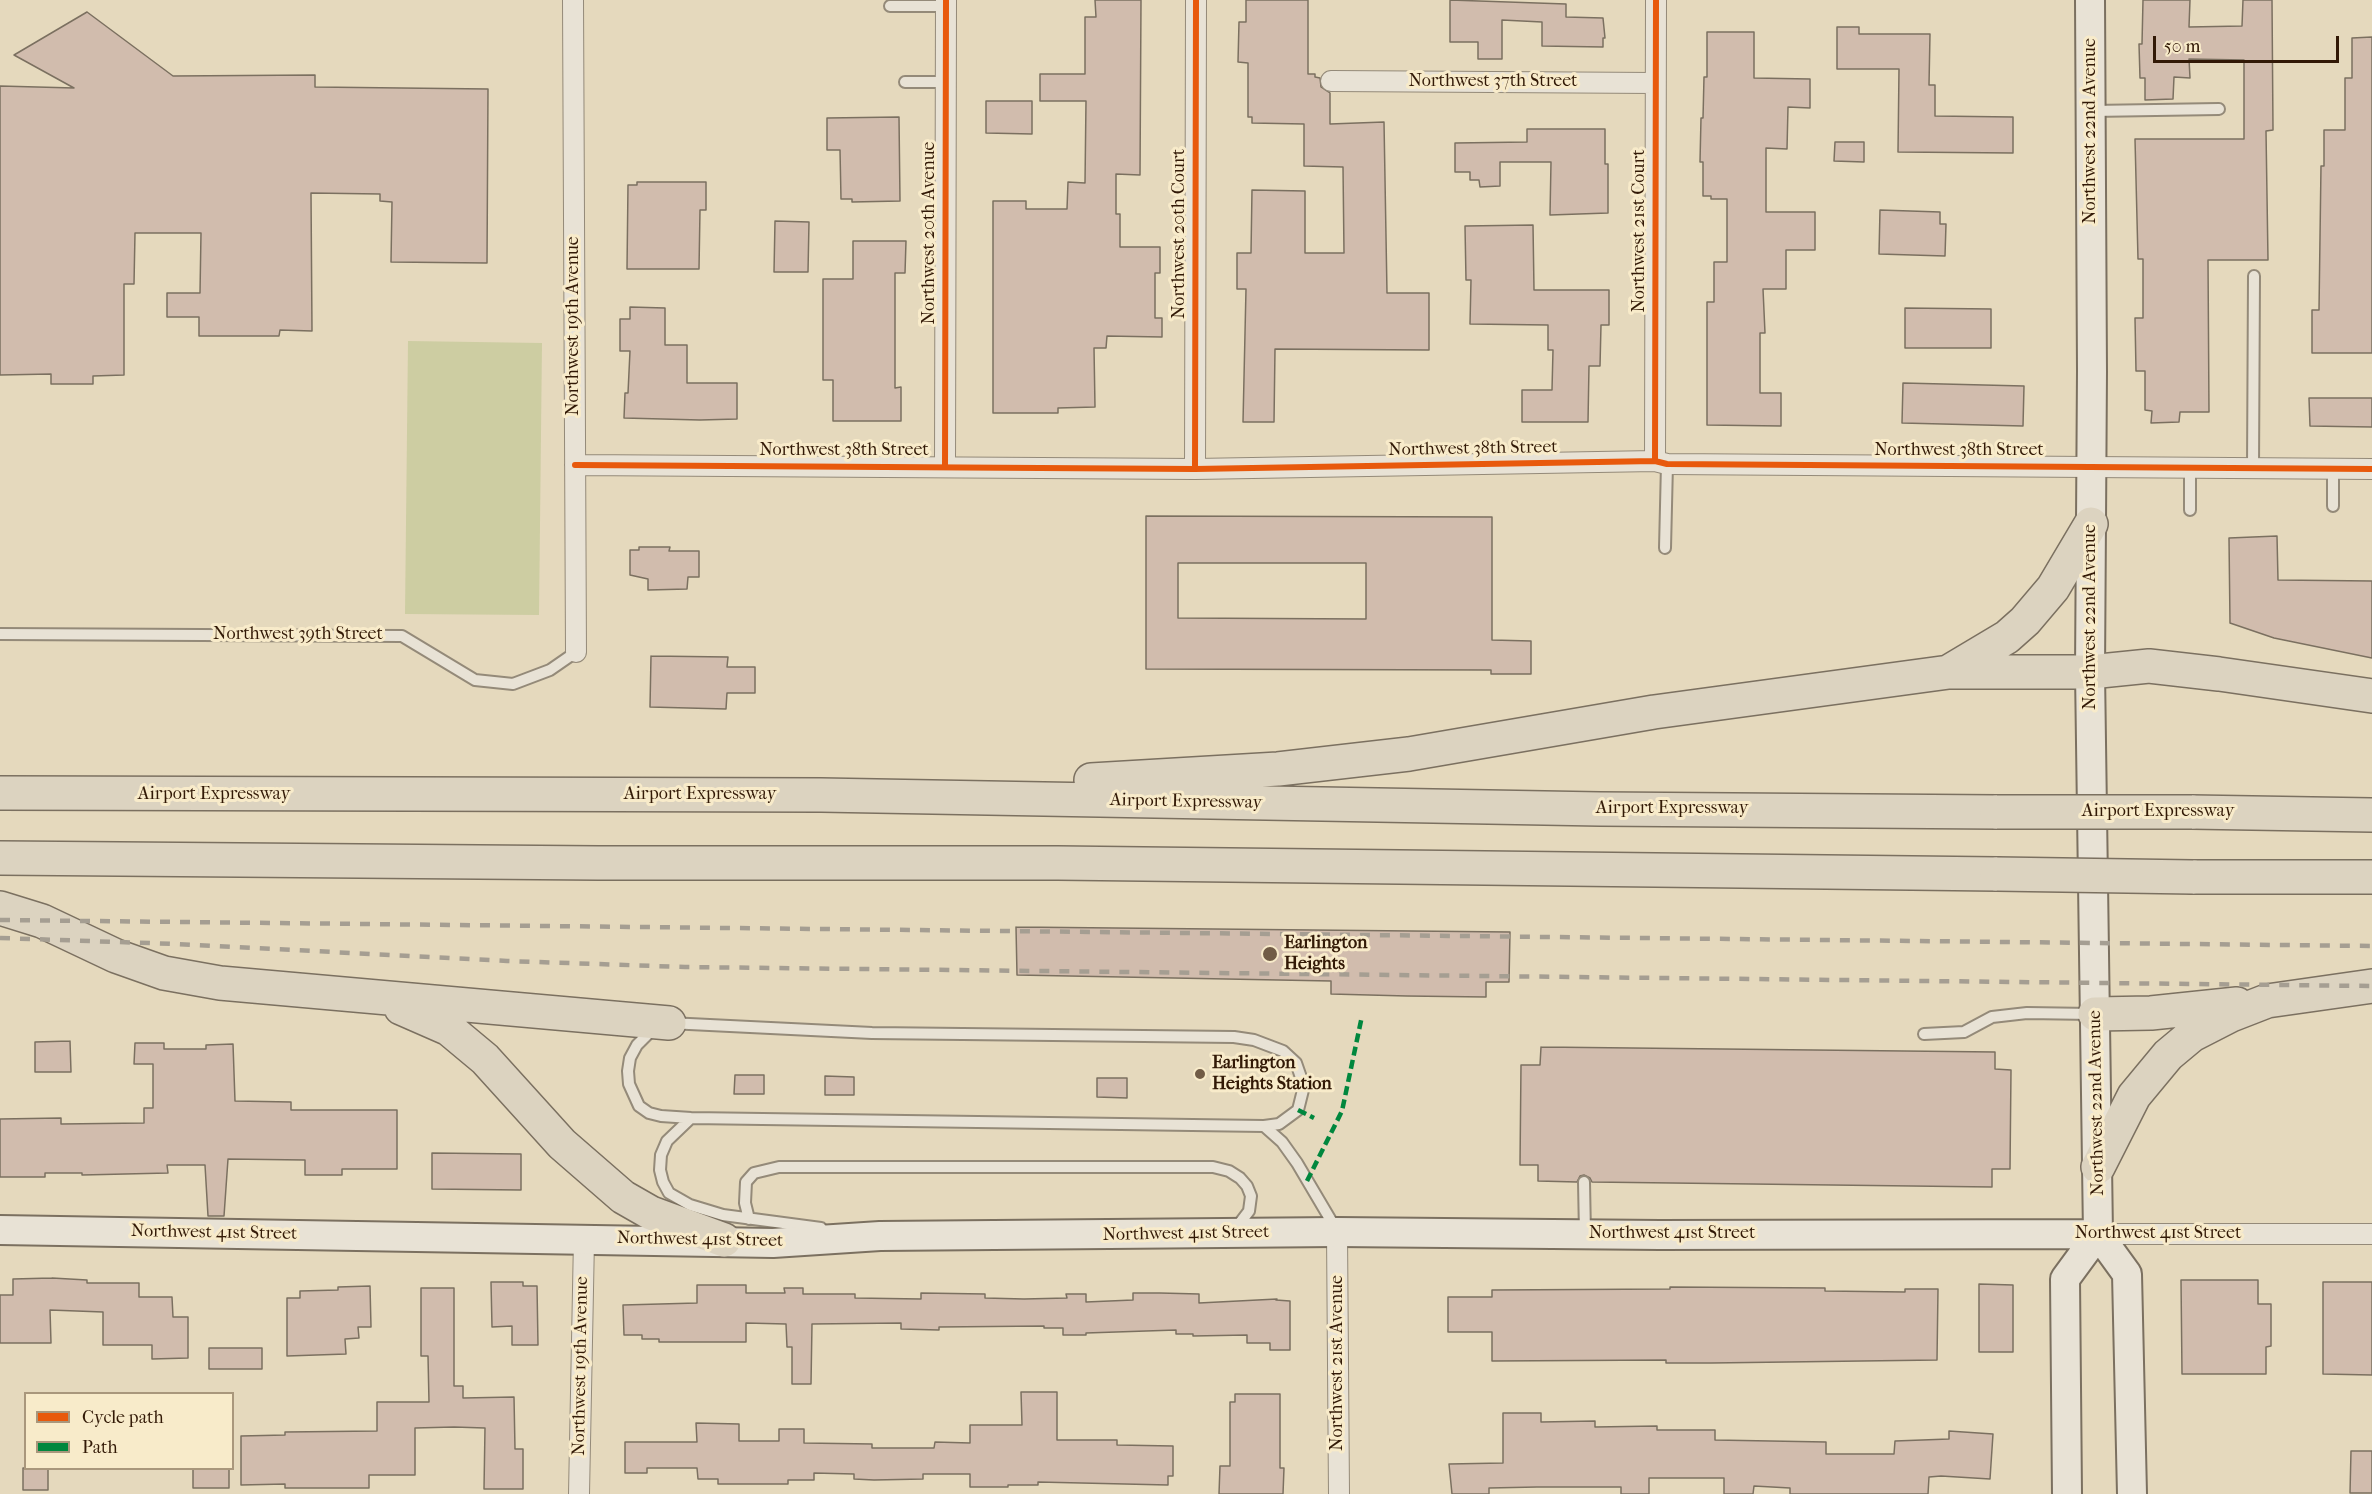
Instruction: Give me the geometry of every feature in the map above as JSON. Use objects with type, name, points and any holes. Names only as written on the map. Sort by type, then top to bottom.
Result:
[{"type":"highway","points":[[1949,672],[2007,637],[2025,621],[2053,588],[2091,524]]},
{"type":"highway","points":[[821,795],[1278,769],[1410,754],[1654,712],[1949,672],[2090,672],[2149,666],[2209,672],[2372,696]]},
{"type":"highway","name":"Airport Expressway","points":[[0,793],[821,795],[1588,809],[2372,814]]},
{"type":"highway","points":[[0,858],[597,863],[1058,863],[2193,877],[2372,877]]},
{"type":"highway","points":[[0,908],[42,921],[116,956],[164,973],[220,983],[669,1023]]},
{"type":"highway","points":[[2095,1014],[2151,1013],[2267,1001],[2372,986]]},
{"type":"highway","points":[[338,993],[402,1008],[449,1029],[485,1059],[562,1144],[623,1197],[651,1213],[724,1240]]},
{"type":"highway","points":[[2098,1167],[2134,1096],[2168,1055],[2192,1035],[2267,1001]]},
{"type":"main road","name":"Northwest 22nd Avenue","points":[[2090,0],[2092,111],[2090,672],[2098,1234]]},
{"type":"main road","name":"Northwest 41st Street","points":[[0,1230],[724,1240],[773,1243],[880,1236],[1337,1232],[2098,1234]]},
{"type":"main road","points":[[2067,1494],[2065,1279],[2098,1234],[2127,1274],[2132,1494]]},
{"type":"street","name":"Northwest 19th Avenue","points":[[573,0],[576,652]]},
{"type":"street","name":"Northwest 20th Court","points":[[1195,469],[1196,0]]},
{"type":"street","name":"Northwest 21st Court","points":[[1656,0],[1655,83],[1661,462]]},
{"type":"street","name":"Northwest 20th Avenue","points":[[945,467],[946,3]]},
{"type":"street","name":"Northwest 37th Street","points":[[1331,81],[1655,83]]},
{"type":"street","name":"Northwest 38th Street","points":[[574,465],[1195,469],[1661,462],[2372,469]]},
{"type":"street","name":"Northwest 21st Avenue","points":[[1337,1232],[1339,1494]]},
{"type":"street","name":"Northwest 41st Street","points":[[2098,1234],[2372,1234]]},
{"type":"street","name":"Northwest 19th Avenue","points":[[579,1494],[584,1239]]},
{"type":"lane","points":[[890,6],[946,3]]},
{"type":"lane","points":[[905,82],[946,82]]},
{"type":"lane","points":[[2092,111],[2219,110]]},
{"type":"lane","points":[[2253,468],[2254,276]]},
{"type":"lane","points":[[1661,462],[1665,548]]},
{"type":"lane","points":[[2190,469],[2190,510]]},
{"type":"lane","points":[[2333,469],[2333,506]]},
{"type":"lane","name":"Northwest 39th Street","points":[[0,634],[402,636],[475,680],[513,684],[550,670],[576,652]]},
{"type":"lane","points":[[1924,1034],[1964,1032],[1992,1017],[2027,1013],[2095,1014]]},
{"type":"lane","points":[[669,1023],[872,1033],[1234,1037],[1254,1040],[1283,1051],[1296,1064],[1302,1074],[1304,1086],[1298,1110],[1279,1124],[1264,1126],[691,1118],[649,1113],[639,1106],[628,1084],[630,1058],[637,1045],[649,1033],[669,1023]]},
{"type":"lane","points":[[691,1118],[667,1141],[661,1155],[660,1170],[669,1192],[690,1205],[723,1215],[880,1236]]},
{"type":"lane","points":[[1264,1126],[1282,1142],[1297,1163],[1337,1232]]},
{"type":"lane","points":[[749,1219],[745,1203],[746,1182],[754,1173],[779,1167],[1213,1167],[1229,1171],[1240,1178],[1247,1185],[1251,1196],[1249,1211],[1232,1234]]},
{"type":"lane","points":[[1584,1182],[1585,1234]]},
{"type":"green space","points":[[408,341],[542,343],[539,615],[405,614]]},
{"type":"building","points":[[1095,0],[1141,0],[1140,175],[1116,174],[1116,214],[1120,214],[1120,247],[1160,247],[1160,273],[1155,273],[1155,318],[1162,318],[1162,337],[1107,336],[1106,348],[1094,348],[1095,407],[1058,408],[1058,413],[993,413],[993,201],[1026,201],[1026,209],[1067,209],[1068,182],[1085,183],[1086,101],[1040,101],[1040,74],[1085,74],[1085,17],[1096,17]]},
{"type":"building","points":[[1246,0],[1308,0],[1308,74],[1315,74],[1315,77],[1320,78],[1321,87],[1330,93],[1330,124],[1384,122],[1387,293],[1429,293],[1429,350],[1275,349],[1274,422],[1243,422],[1246,289],[1237,289],[1237,253],[1251,253],[1252,190],[1305,191],[1305,253],[1344,253],[1343,167],[1304,166],[1304,124],[1252,123],[1252,117],[1248,117],[1248,63],[1238,62],[1239,22],[1246,22]]},
{"type":"building","points":[[1450,0],[1566,4],[1566,17],[1603,18],[1605,38],[1603,38],[1603,47],[1542,46],[1542,22],[1502,20],[1502,59],[1478,59],[1478,42],[1450,42]]},
{"type":"building","points":[[2143,0],[2190,0],[2189,27],[2242,26],[2243,0],[2272,0],[2273,130],[2266,131],[2268,260],[2208,260],[2209,412],[2180,412],[2179,422],[2151,423],[2152,411],[2145,410],[2145,371],[2136,371],[2135,318],[2143,318],[2143,259],[2138,259],[2135,139],[2244,139],[2244,60],[2189,59],[2190,78],[2174,77],[2173,99],[2145,100],[2145,78],[2140,78],[2139,44],[2142,44]]},
{"type":"building","points":[[87,12],[173,76],[315,75],[315,87],[488,89],[487,263],[391,262],[392,202],[380,201],[380,194],[311,193],[312,331],[280,330],[279,336],[199,336],[199,317],[167,317],[167,293],[200,293],[201,233],[135,233],[134,284],[124,284],[124,375],[93,376],[93,384],[51,384],[51,374],[0,375],[0,86],[74,88],[14,55]]},
{"type":"building","points":[[1837,27],[1859,27],[1859,34],[1930,34],[1929,85],[1935,85],[1935,116],[2013,117],[2013,153],[1898,152],[1899,69],[1837,69]]},
{"type":"building","points":[[1707,32],[1754,32],[1754,78],[1810,79],[1810,108],[1788,107],[1787,149],[1766,148],[1766,212],[1815,212],[1815,250],[1786,250],[1786,289],[1763,289],[1765,333],[1760,333],[1760,393],[1781,393],[1781,426],[1707,425],[1707,302],[1714,302],[1714,262],[1727,262],[1727,199],[1711,199],[1711,196],[1703,196],[1703,162],[1700,162],[1701,118],[1703,118],[1704,77],[1707,77]]},
{"type":"building","points":[[2372,37],[2372,353],[2312,353],[2312,310],[2319,310],[2321,166],[2324,166],[2324,130],[2345,130],[2345,78],[2352,78],[2352,38]]},
{"type":"building","points":[[986,101],[1032,101],[1032,134],[986,133]]},
{"type":"building","points":[[899,117],[900,201],[852,202],[852,199],[841,199],[840,150],[827,150],[827,118]]},
{"type":"building","points":[[1527,129],[1605,129],[1608,213],[1550,215],[1551,162],[1500,162],[1500,186],[1480,187],[1479,180],[1470,180],[1470,172],[1455,172],[1455,143],[1527,142]]},
{"type":"building","points":[[1835,142],[1864,142],[1864,162],[1834,161]]},
{"type":"building","points":[[637,182],[706,182],[706,210],[700,210],[699,269],[627,269],[628,185],[637,185]]},
{"type":"building","points":[[1880,210],[1940,212],[1940,224],[1946,224],[1945,256],[1879,254]]},
{"type":"building","points":[[775,221],[809,222],[808,272],[774,272]]},
{"type":"building","points":[[1533,225],[1534,290],[1609,290],[1609,325],[1601,325],[1600,366],[1589,366],[1588,422],[1522,422],[1522,390],[1552,390],[1553,350],[1548,350],[1548,325],[1470,324],[1471,280],[1466,280],[1465,226]]},
{"type":"building","points":[[853,241],[906,241],[905,273],[895,273],[895,388],[901,387],[901,421],[833,421],[833,380],[823,380],[823,279],[853,279]]},
{"type":"building","points":[[630,307],[665,308],[665,345],[687,345],[687,383],[737,383],[737,419],[624,418],[630,351],[620,351],[620,319],[630,319]]},
{"type":"building","points":[[1905,308],[1991,309],[1991,348],[1905,348]]},
{"type":"building","points":[[1903,383],[2024,386],[2023,426],[1902,423]]},
{"type":"building","points":[[2309,398],[2372,398],[2372,427],[2310,426]]},
{"type":"building","points":[[1146,516],[1492,517],[1492,640],[1531,641],[1531,674],[1491,674],[1491,670],[1146,669]],"holes":[[[1178,563],[1366,563],[1366,619],[1178,618]]]},
{"type":"building","points":[[2277,536],[2278,580],[2372,581],[2372,658],[2274,638],[2230,623],[2229,538]]},
{"type":"building","points":[[639,547],[670,547],[669,551],[699,551],[699,577],[688,577],[687,589],[648,590],[648,579],[630,575],[630,550],[639,550]]},
{"type":"building","points":[[651,656],[728,657],[727,667],[755,667],[755,693],[727,693],[726,709],[650,707]]},
{"type":"building","points":[[1016,927],[1510,932],[1509,982],[1486,982],[1486,997],[1407,996],[1331,994],[1331,981],[1017,975]]},
{"type":"building","points":[[70,1041],[71,1072],[35,1072],[35,1042]]},
{"type":"building","points":[[135,1043],[164,1043],[164,1049],[206,1049],[206,1045],[233,1044],[235,1101],[291,1102],[291,1110],[397,1110],[397,1169],[342,1169],[342,1175],[305,1175],[305,1160],[228,1159],[224,1216],[208,1216],[205,1165],[167,1165],[168,1173],[82,1175],[82,1173],[45,1173],[45,1177],[0,1177],[0,1119],[61,1118],[61,1124],[144,1123],[144,1108],[153,1108],[153,1064],[134,1064]]},
{"type":"building","points":[[1541,1047],[1995,1052],[1995,1069],[2011,1070],[2010,1169],[1992,1169],[1992,1187],[1592,1182],[1584,1175],[1580,1176],[1577,1182],[1538,1181],[1538,1165],[1520,1165],[1521,1065],[1540,1065]]},
{"type":"building","points":[[735,1075],[764,1075],[764,1094],[734,1094]]},
{"type":"building","points":[[825,1076],[854,1077],[854,1095],[825,1095]]},
{"type":"building","points":[[1097,1078],[1127,1078],[1127,1098],[1097,1097]]},
{"type":"building","points":[[432,1153],[521,1154],[521,1190],[432,1189]]},
{"type":"building","points":[[13,1279],[87,1280],[87,1283],[139,1283],[139,1297],[172,1297],[173,1317],[188,1317],[188,1358],[152,1359],[152,1345],[103,1345],[103,1312],[50,1310],[51,1343],[0,1343],[0,1295],[13,1295]]},
{"type":"building","points":[[2181,1280],[2258,1280],[2258,1304],[2271,1304],[2271,1346],[2266,1347],[2266,1374],[2182,1374]]},
{"type":"building","points":[[491,1282],[523,1282],[523,1286],[537,1286],[538,1345],[512,1345],[512,1326],[492,1327]]},
{"type":"building","points":[[2323,1282],[2372,1282],[2372,1375],[2323,1374]]},
{"type":"building","points":[[1979,1284],[2013,1285],[2013,1352],[1979,1352]]},
{"type":"building","points":[[697,1285],[746,1285],[746,1293],[785,1293],[784,1288],[803,1288],[803,1294],[855,1294],[855,1298],[921,1299],[921,1293],[985,1294],[985,1298],[1024,1299],[1067,1298],[1066,1294],[1086,1294],[1086,1302],[1133,1300],[1133,1293],[1160,1293],[1199,1294],[1199,1303],[1277,1299],[1290,1301],[1290,1350],[1270,1350],[1270,1343],[1247,1343],[1247,1335],[1193,1336],[1193,1334],[1176,1334],[1176,1330],[1063,1335],[1063,1328],[1044,1328],[1044,1326],[939,1327],[939,1330],[901,1329],[901,1323],[812,1324],[811,1384],[792,1384],[792,1347],[787,1347],[786,1324],[746,1323],[746,1342],[659,1342],[659,1339],[642,1339],[642,1335],[624,1335],[623,1305],[697,1303]]},
{"type":"building","points":[[370,1286],[371,1327],[358,1327],[359,1338],[345,1339],[346,1354],[287,1356],[287,1298],[300,1298],[300,1291]]},
{"type":"building","points":[[1670,1287],[1825,1288],[1825,1291],[1905,1292],[1905,1289],[1938,1289],[1937,1360],[1711,1363],[1666,1363],[1666,1360],[1492,1361],[1492,1332],[1448,1332],[1448,1297],[1492,1297],[1492,1290],[1670,1289]]},
{"type":"building","points":[[421,1288],[454,1288],[454,1386],[463,1386],[463,1398],[514,1397],[515,1449],[523,1449],[523,1489],[484,1489],[485,1428],[454,1427],[415,1428],[415,1475],[369,1475],[369,1488],[285,1488],[285,1484],[241,1485],[241,1436],[285,1435],[285,1432],[377,1431],[377,1402],[429,1402],[428,1356],[421,1356]]},
{"type":"building","points":[[209,1348],[262,1348],[262,1369],[209,1369]]},
{"type":"building","points":[[1021,1392],[1057,1392],[1057,1440],[1117,1440],[1117,1445],[1173,1446],[1173,1476],[1168,1476],[1168,1485],[1038,1482],[1038,1485],[970,1487],[970,1474],[923,1474],[923,1479],[874,1480],[854,1479],[854,1474],[814,1473],[814,1480],[788,1480],[788,1484],[718,1484],[718,1479],[698,1479],[697,1468],[647,1468],[647,1473],[625,1473],[625,1442],[697,1442],[696,1423],[739,1424],[739,1441],[779,1441],[779,1429],[804,1429],[804,1443],[872,1444],[872,1448],[934,1448],[935,1442],[970,1443],[970,1425],[1022,1425]]},
{"type":"building","points":[[1235,1394],[1280,1394],[1280,1468],[1284,1468],[1283,1494],[1219,1494],[1220,1466],[1230,1466],[1230,1402],[1235,1402]]},
{"type":"building","points":[[1503,1413],[1541,1413],[1541,1422],[1595,1421],[1595,1427],[1657,1426],[1657,1430],[1715,1430],[1715,1440],[1826,1442],[1826,1454],[1894,1454],[1895,1441],[1949,1439],[1949,1431],[1993,1434],[1990,1479],[1929,1477],[1928,1494],[1790,1494],[1790,1488],[1754,1486],[1753,1494],[1724,1494],[1724,1478],[1649,1478],[1649,1494],[1621,1494],[1621,1487],[1537,1487],[1489,1488],[1489,1494],[1452,1494],[1449,1464],[1503,1463]]},
{"type":"building","points":[[2351,1451],[2372,1451],[2372,1493],[2350,1493]]},
{"type":"building","points":[[23,1468],[24,1470],[48,1470],[48,1490],[23,1490]]},
{"type":"building","points":[[193,1470],[229,1470],[229,1488],[193,1488]]},
{"type":"railway","points":[[0,920],[2372,946]]},
{"type":"railway","points":[[0,938],[685,967],[2372,986]]},
{"type":"marked path","points":[[1307,1181],[1342,1111],[1362,1016]]},
{"type":"marked path","points":[[1298,1110],[1314,1118]]},
{"type":"cycle path","points":[[945,467],[946,0]]},
{"type":"cycle path","points":[[1195,469],[1196,0]]},
{"type":"cycle path","points":[[1655,461],[1656,0]]},
{"type":"cycle path","points":[[575,465],[1195,469],[1655,461],[1667,464],[2372,469]]},
{"type":"place","name":"Earlington Heights","points":[[1270,954]]},
{"type":"place","name":"Earlington Heights Station","points":[[1200,1074]]}]
